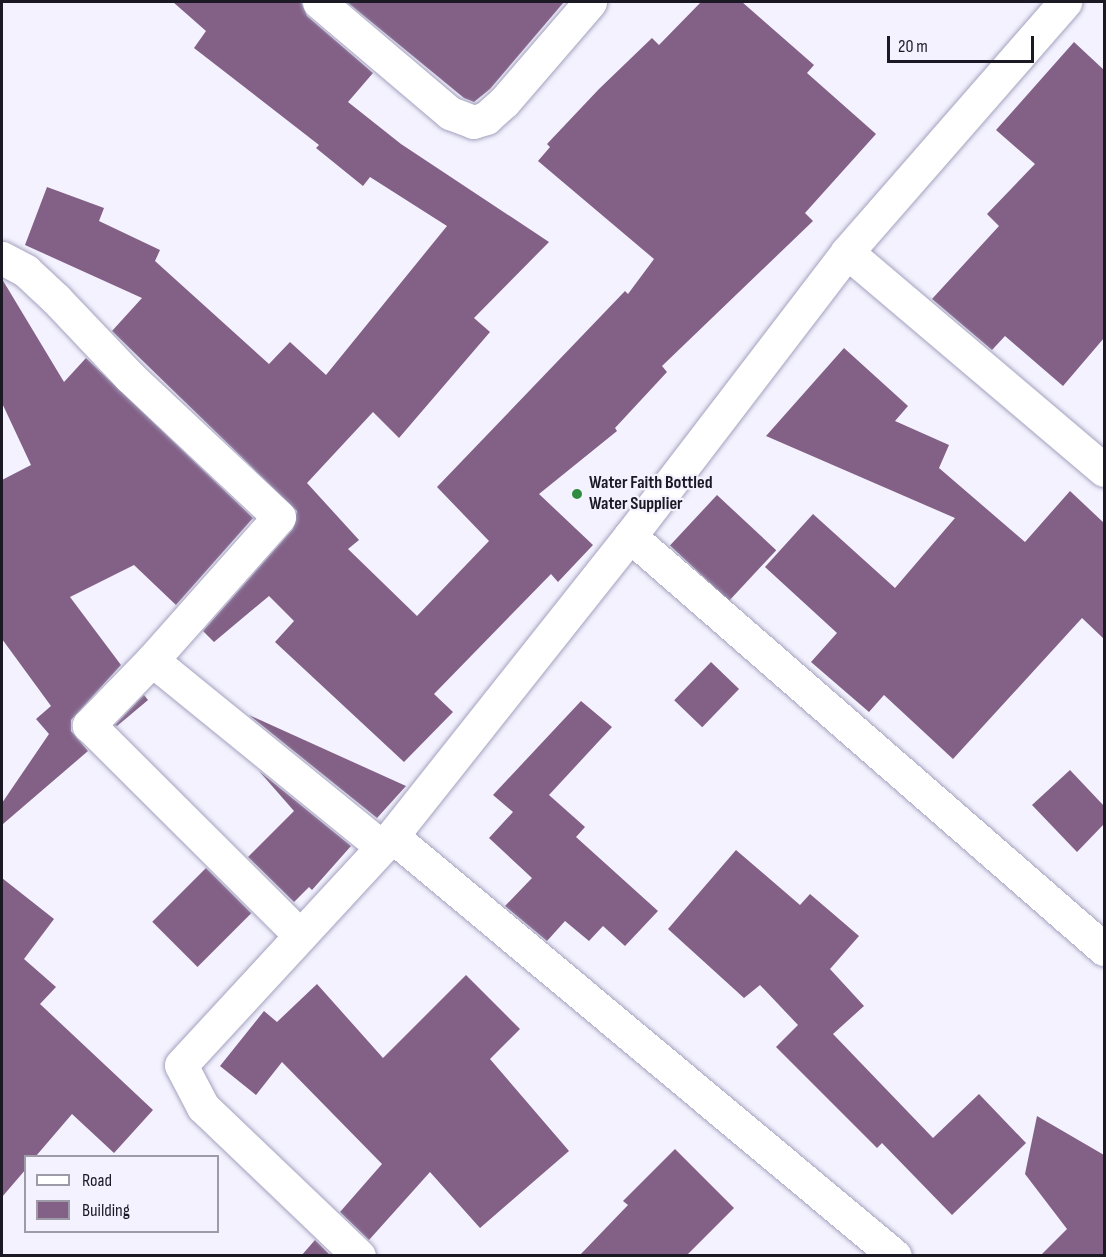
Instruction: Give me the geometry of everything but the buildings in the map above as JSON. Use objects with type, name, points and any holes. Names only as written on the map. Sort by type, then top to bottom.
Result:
[{"type":"street","points":[[319,2],[450,113],[473,122],[486,118],[504,102],[590,2]]},
{"type":"street","points":[[359,1256],[203,1107],[181,1065],[387,841],[630,536],[847,252],[1065,2]]},
{"type":"street","points":[[847,252],[1104,470]]},
{"type":"street","points":[[2,258],[26,271],[56,299],[130,377],[279,517],[152,660],[88,725],[300,935]]},
{"type":"street","points":[[630,536],[1104,949]]},
{"type":"street","points":[[152,660],[387,841],[895,1256]]},
{"type":"place","name":"Water Faith Bottled Water Supplier","points":[[577,494]]}]
